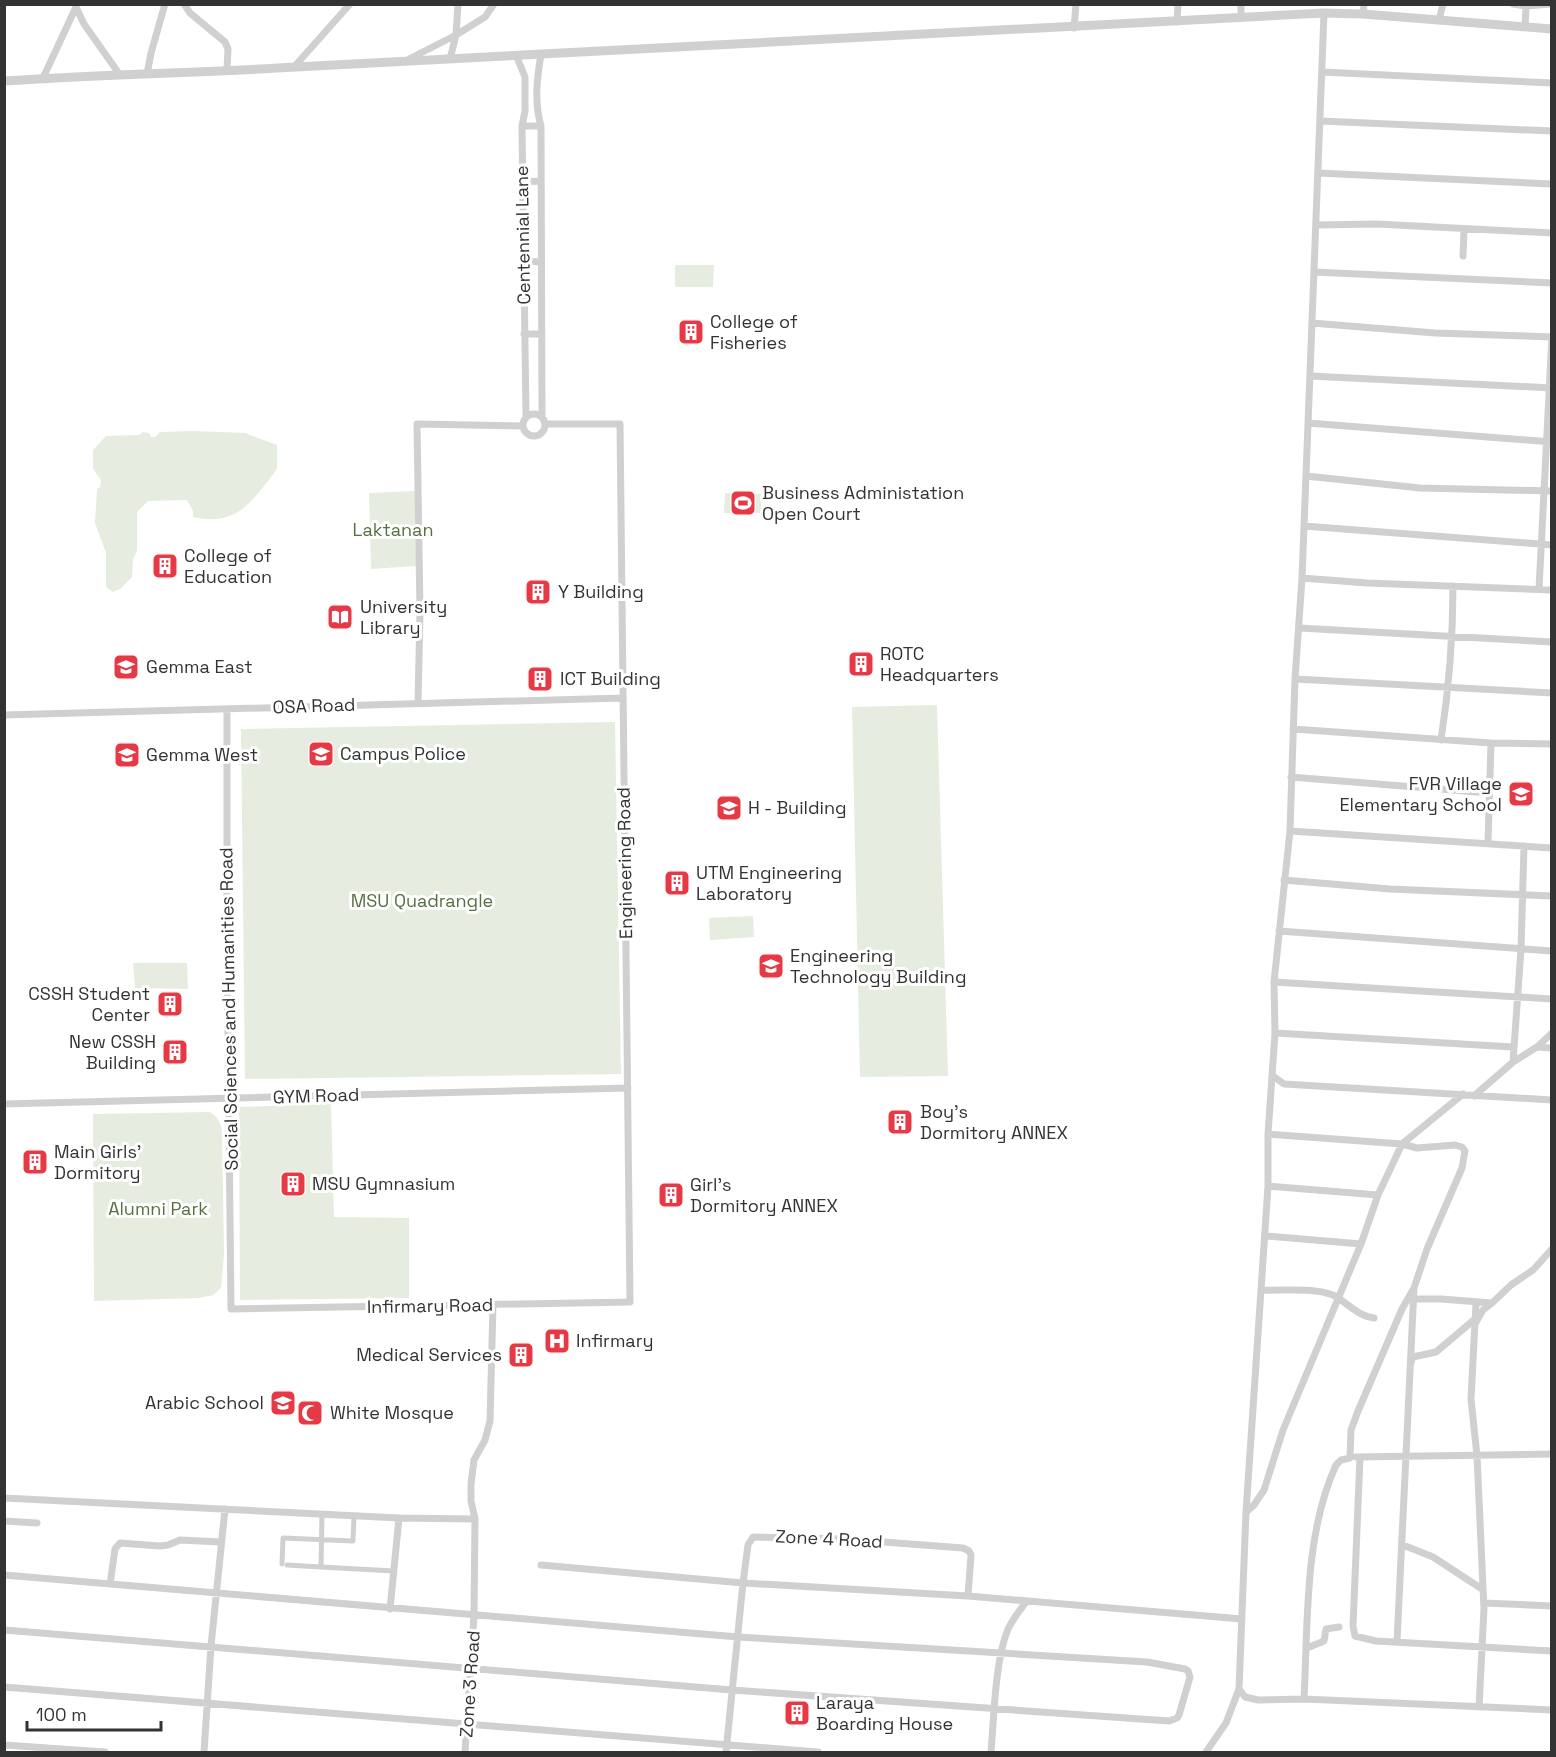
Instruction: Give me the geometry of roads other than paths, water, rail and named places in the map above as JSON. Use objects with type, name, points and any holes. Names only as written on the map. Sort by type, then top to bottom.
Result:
[{"type":"street","points":[[147,74],[165,4]]},
{"type":"street","points":[[184,4],[225,42],[228,49],[227,70]]},
{"type":"street","points":[[294,68],[350,4]]},
{"type":"street","points":[[450,59],[456,35],[458,4]]},
{"type":"street","points":[[406,60],[486,17],[494,4]]},
{"type":"street","points":[[1074,28],[1076,4]]},
{"type":"street","points":[[1177,22],[1178,4]]},
{"type":"street","points":[[1241,4],[1241,18]]},
{"type":"street","points":[[1439,20],[1443,4]]},
{"type":"street","points":[[1513,4],[1526,6],[1551,4]]},
{"type":"street","points":[[76,6],[84,24],[120,75]]},
{"type":"street","points":[[43,78],[76,6]]},
{"type":"street","points":[[1525,27],[1526,6]]},
{"type":"street","points":[[4,81],[1074,28],[1324,14],[1364,9],[1439,20],[1551,29]]},
{"type":"street","points":[[1206,1752],[1226,1723],[1239,1689],[1246,1512],[1266,1236],[1275,1033],[1274,982],[1290,831],[1324,14]]},
{"type":"street","name":"Centennial Lane","points":[[541,54],[537,77],[537,110],[541,126],[542,417]]},
{"type":"street","name":"Centennial Lane","points":[[516,55],[525,77],[522,182],[526,417]]},
{"type":"street","points":[[1322,72],[1551,83]]},
{"type":"street","points":[[525,77],[537,77]]},
{"type":"street","points":[[525,96],[537,97]]},
{"type":"street","points":[[1320,121],[1551,131]]},
{"type":"street","points":[[522,126],[541,126]]},
{"type":"street","points":[[1318,173],[1551,184]]},
{"type":"street","points":[[522,182],[541,181]]},
{"type":"street","points":[[1316,225],[1377,224],[1551,233]]},
{"type":"street","points":[[1463,256],[1464,230]]},
{"type":"street","points":[[523,261],[541,262]]},
{"type":"street","points":[[1314,272],[1551,283]]},
{"type":"street","points":[[1312,323],[1435,333],[1551,337],[1548,490],[1541,545],[1539,589]]},
{"type":"street","points":[[524,334],[541,334]]},
{"type":"street","points":[[1310,376],[1550,388]]},
{"type":"street","points":[[535,414],[542,417],[545,424],[543,433],[537,436],[527,434],[523,426],[526,417],[535,414]]},
{"type":"street","points":[[1308,423],[1549,442]]},
{"type":"street","points":[[418,703],[420,612],[417,424],[523,426]]},
{"type":"street","name":"Engineering Road","points":[[545,424],[620,424],[630,1302]]},
{"type":"street","points":[[1306,476],[1420,488],[1548,490]]},
{"type":"street","points":[[1304,526],[1551,545]]},
{"type":"street","points":[[1302,578],[1551,590]]},
{"type":"street","points":[[1441,740],[1449,688],[1453,638],[1453,586]]},
{"type":"street","points":[[1299,628],[1551,642]]},
{"type":"street","points":[[1295,679],[1551,693]]},
{"type":"street","name":"OSA Road","points":[[4,715],[623,698]]},
{"type":"street","name":"Social Sciences and Humanities Road","points":[[227,709],[231,1309]]},
{"type":"street","points":[[1293,729],[1491,743],[1551,744]]},
{"type":"street","points":[[1488,843],[1491,743]]},
{"type":"street","points":[[1291,777],[1489,793]]},
{"type":"street","points":[[1290,831],[1551,848]]},
{"type":"street","points":[[1513,1062],[1521,949],[1524,846]]},
{"type":"street","points":[[1284,880],[1390,889],[1551,896]]},
{"type":"street","points":[[1279,931],[1551,951]]},
{"type":"street","points":[[1274,982],[1551,999]]},
{"type":"street","points":[[1275,1033],[1513,1047]]},
{"type":"street","points":[[1474,1096],[1513,1062],[1537,1047],[1551,1033]]},
{"type":"street","points":[[1537,1047],[1551,1048]]},
{"type":"street","points":[[1273,1076],[1284,1084],[1551,1100]]},
{"type":"street","points":[[1271,1092],[1284,1084]]},
{"type":"street","name":"GYM Road","points":[[4,1104],[628,1088]]},
{"type":"street","points":[[1246,1512],[1264,1490],[1283,1430],[1361,1244],[1378,1194],[1402,1144],[1463,1094]]},
{"type":"street","points":[[1269,1134],[1402,1144],[1417,1148],[1460,1146],[1466,1154],[1454,1188],[1427,1249],[1414,1288],[1402,1309],[1358,1411],[1351,1430],[1350,1458]]},
{"type":"street","points":[[1268,1186],[1378,1194]]},
{"type":"street","points":[[1266,1236],[1361,1244]]},
{"type":"street","points":[[1410,1368],[1413,1357],[1436,1352],[1474,1322],[1483,1310],[1511,1285],[1533,1270],[1551,1249]]},
{"type":"street","points":[[1397,1642],[1414,1288]]},
{"type":"street","points":[[1262,1290],[1322,1292],[1337,1298],[1359,1313],[1374,1318]]},
{"type":"street","points":[[1414,1299],[1492,1303]]},
{"type":"street","name":"Infirmary Road","points":[[231,1309],[630,1302]]},
{"type":"street","points":[[1476,1303],[1471,1399],[1477,1456],[1484,1603],[1479,1707]]},
{"type":"street","name":"Zone 3 Road","points":[[465,1752],[474,1615],[475,1519],[471,1494],[472,1464],[485,1440],[492,1410],[493,1305]]},
{"type":"street","points":[[1304,1699],[1312,1560],[1319,1515],[1336,1465],[1341,1460],[1360,1457],[1551,1454]]},
{"type":"street","points":[[1360,1457],[1353,1632],[1358,1639],[1551,1651]]},
{"type":"street","points":[[4,1498],[354,1516],[475,1519]]},
{"type":"street","points":[[204,1752],[215,1593],[225,1509]]},
{"type":"street","points":[[321,1567],[322,1514]]},
{"type":"street","points":[[354,1516],[353,1541],[283,1539],[284,1565],[394,1571]]},
{"type":"street","points":[[390,1609],[399,1518]]},
{"type":"street","points":[[4,1521],[37,1523]]},
{"type":"street","name":"Zone 4 Road","points":[[727,1749],[743,1583],[748,1545],[753,1537],[844,1539],[945,1546],[969,1551],[971,1555],[968,1596]]},
{"type":"street","points":[[110,1584],[115,1549],[120,1543],[164,1546],[180,1540],[221,1542]]},
{"type":"street","points":[[1403,1545],[1433,1557],[1482,1589]]},
{"type":"street","points":[[541,1565],[743,1583],[968,1596],[1242,1619]]},
{"type":"street","points":[[4,1575],[738,1637],[1147,1662],[1185,1669],[1190,1677],[1179,1715],[1169,1721],[732,1690],[4,1630]]},
{"type":"street","points":[[991,1752],[1001,1653],[1007,1631],[1014,1617],[1026,1602]]},
{"type":"street","points":[[1484,1603],[1551,1606]]},
{"type":"street","points":[[1307,1648],[1324,1641],[1326,1629],[1339,1627]]},
{"type":"street","points":[[4,1687],[467,1723],[727,1749],[818,1752]]},
{"type":"street","points":[[1239,1689],[1250,1700],[1304,1699],[1551,1710]]},
{"type":"street","points":[[4,1745],[105,1752]]},
{"type":"place","name":"College of Fisheries","points":[[691,332]]},
{"type":"place","name":"Business Administation Open Court","points":[[743,503]]},
{"type":"place","name":"College of Education","points":[[165,566]]},
{"type":"place","name":"Y Building","points":[[538,592]]},
{"type":"place","name":"University Library","points":[[340,617]]},
{"type":"place","name":"ROTC Headquarters","points":[[861,664]]},
{"type":"place","name":"Gemma East","points":[[126,667]]},
{"type":"place","name":"ICT Building","points":[[540,679]]},
{"type":"place","name":"Campus Police","points":[[321,754]]},
{"type":"place","name":"Gemma West","points":[[127,755]]},
{"type":"place","name":"FVR Village Elementary School","points":[[1521,794]]},
{"type":"place","name":"H - Building","points":[[729,808]]},
{"type":"place","name":"UTM Engineering Laboratory","points":[[677,883]]},
{"type":"place","name":"Engineering Technology Building","points":[[771,966]]},
{"type":"place","name":"CSSH Student Center","points":[[170,1004]]},
{"type":"place","name":"New CSSH Building","points":[[175,1052]]},
{"type":"place","name":"Boy's Dormitory ANNEX","points":[[900,1122]]},
{"type":"place","name":"Main Girls' Dormitory","points":[[35,1162]]},
{"type":"place","name":"MSU Gymnasium","points":[[293,1184]]},
{"type":"place","name":"Girl's Dormitory ANNEX","points":[[671,1195]]},
{"type":"place","name":"Infirmary","points":[[557,1341]]},
{"type":"place","name":"Medical Services","points":[[521,1355]]},
{"type":"place","name":"Arabic School","points":[[283,1403]]},
{"type":"place","name":"White Mosque","points":[[310,1413]]},
{"type":"place","name":"Laraya Boarding House","points":[[797,1713]]},
{"type":"park label","name":"Laktanan","points":[[393,530]]},
{"type":"park label","name":"MSU Quadrangle","points":[[422,901]]},
{"type":"park label","name":"Alumni Park","points":[[158,1209]]}]
